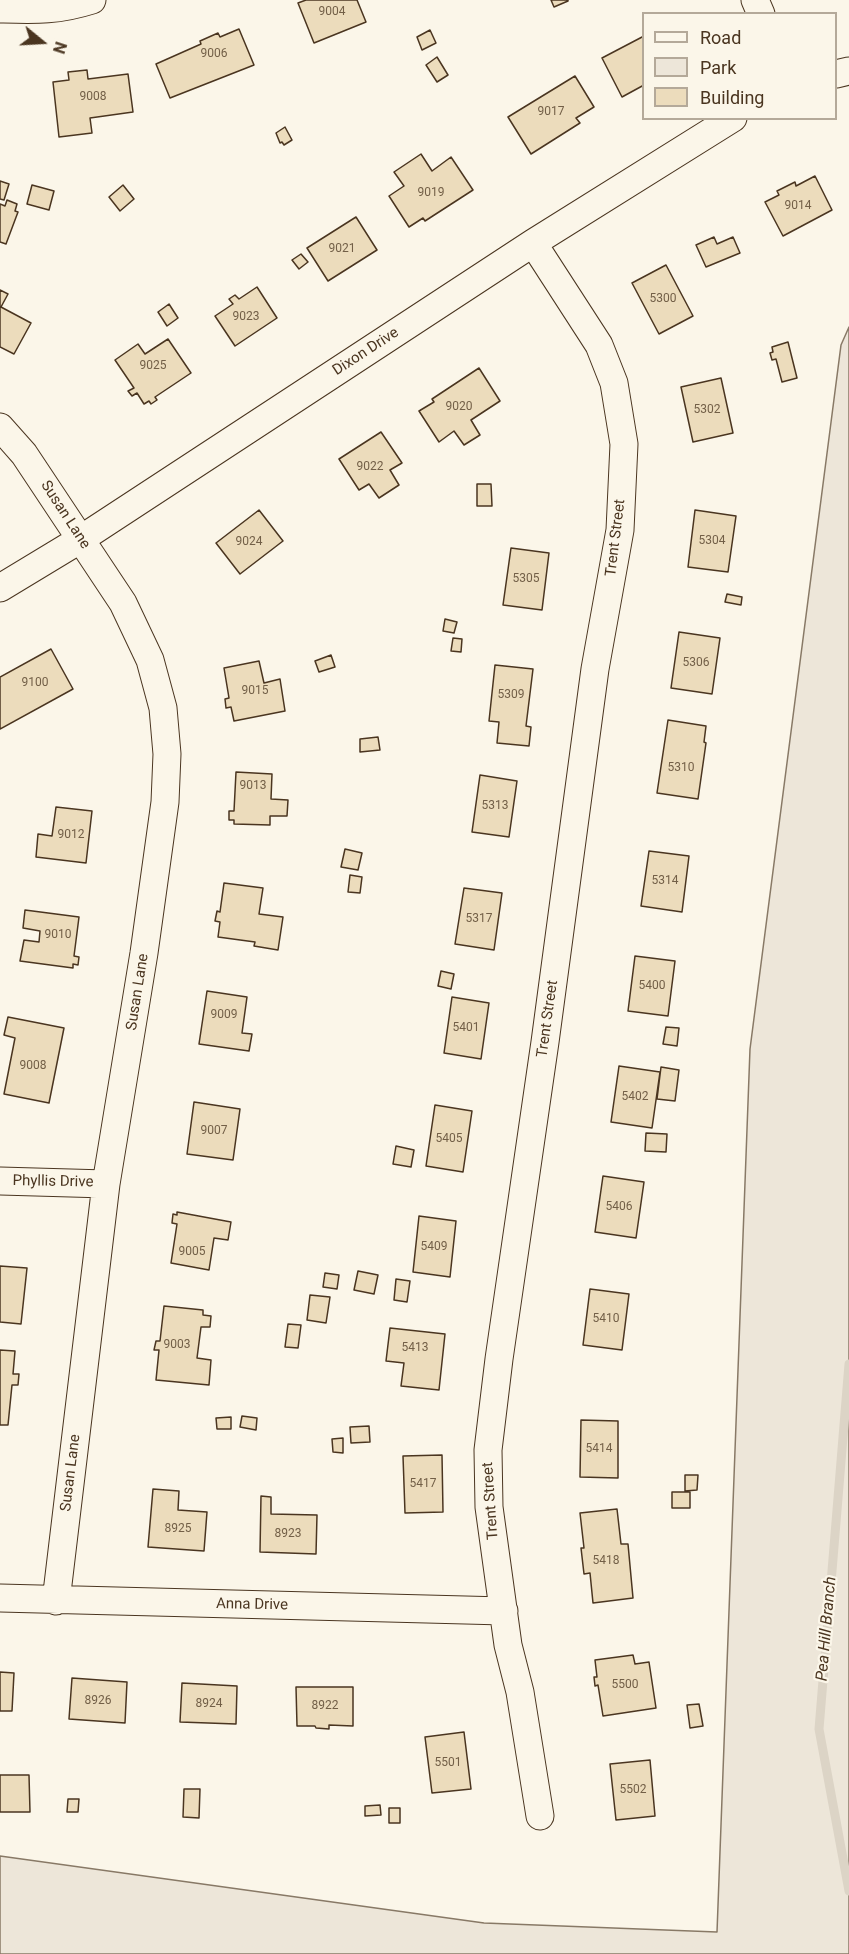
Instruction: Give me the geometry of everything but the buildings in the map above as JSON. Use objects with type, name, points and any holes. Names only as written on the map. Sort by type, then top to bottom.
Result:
[{"type":"street","points":[[0,9],[65,8],[92,0]]},
{"type":"street","name":"Dixon Drive","points":[[0,588],[81,539],[533,243],[730,120]]},
{"type":"street","name":"Trent Street","points":[[533,243],[598,345],[614,383],[624,444],[620,530],[595,669],[488,1450],[489,1507],[508,1645],[519,1692],[540,1816]]},
{"type":"street","name":"Susan Lane","points":[[0,427],[24,454],[123,603],[150,660],[163,708],[167,754],[165,802],[146,941],[106,1184],[56,1600]]},
{"type":"street","name":"Phyllis Drive","points":[[0,1181],[106,1184]]},
{"type":"street","name":"Anna Drive","points":[[0,1598],[504,1611]]},
{"type":"green space","points":[[849,327],[849,1954],[0,1954],[0,1856],[484,1923],[717,1932],[750,1049],[841,345]]},
{"type":"waterway","name":"Pea Hill Branch","points":[[849,1364],[819,1729],[849,1891]]}]
